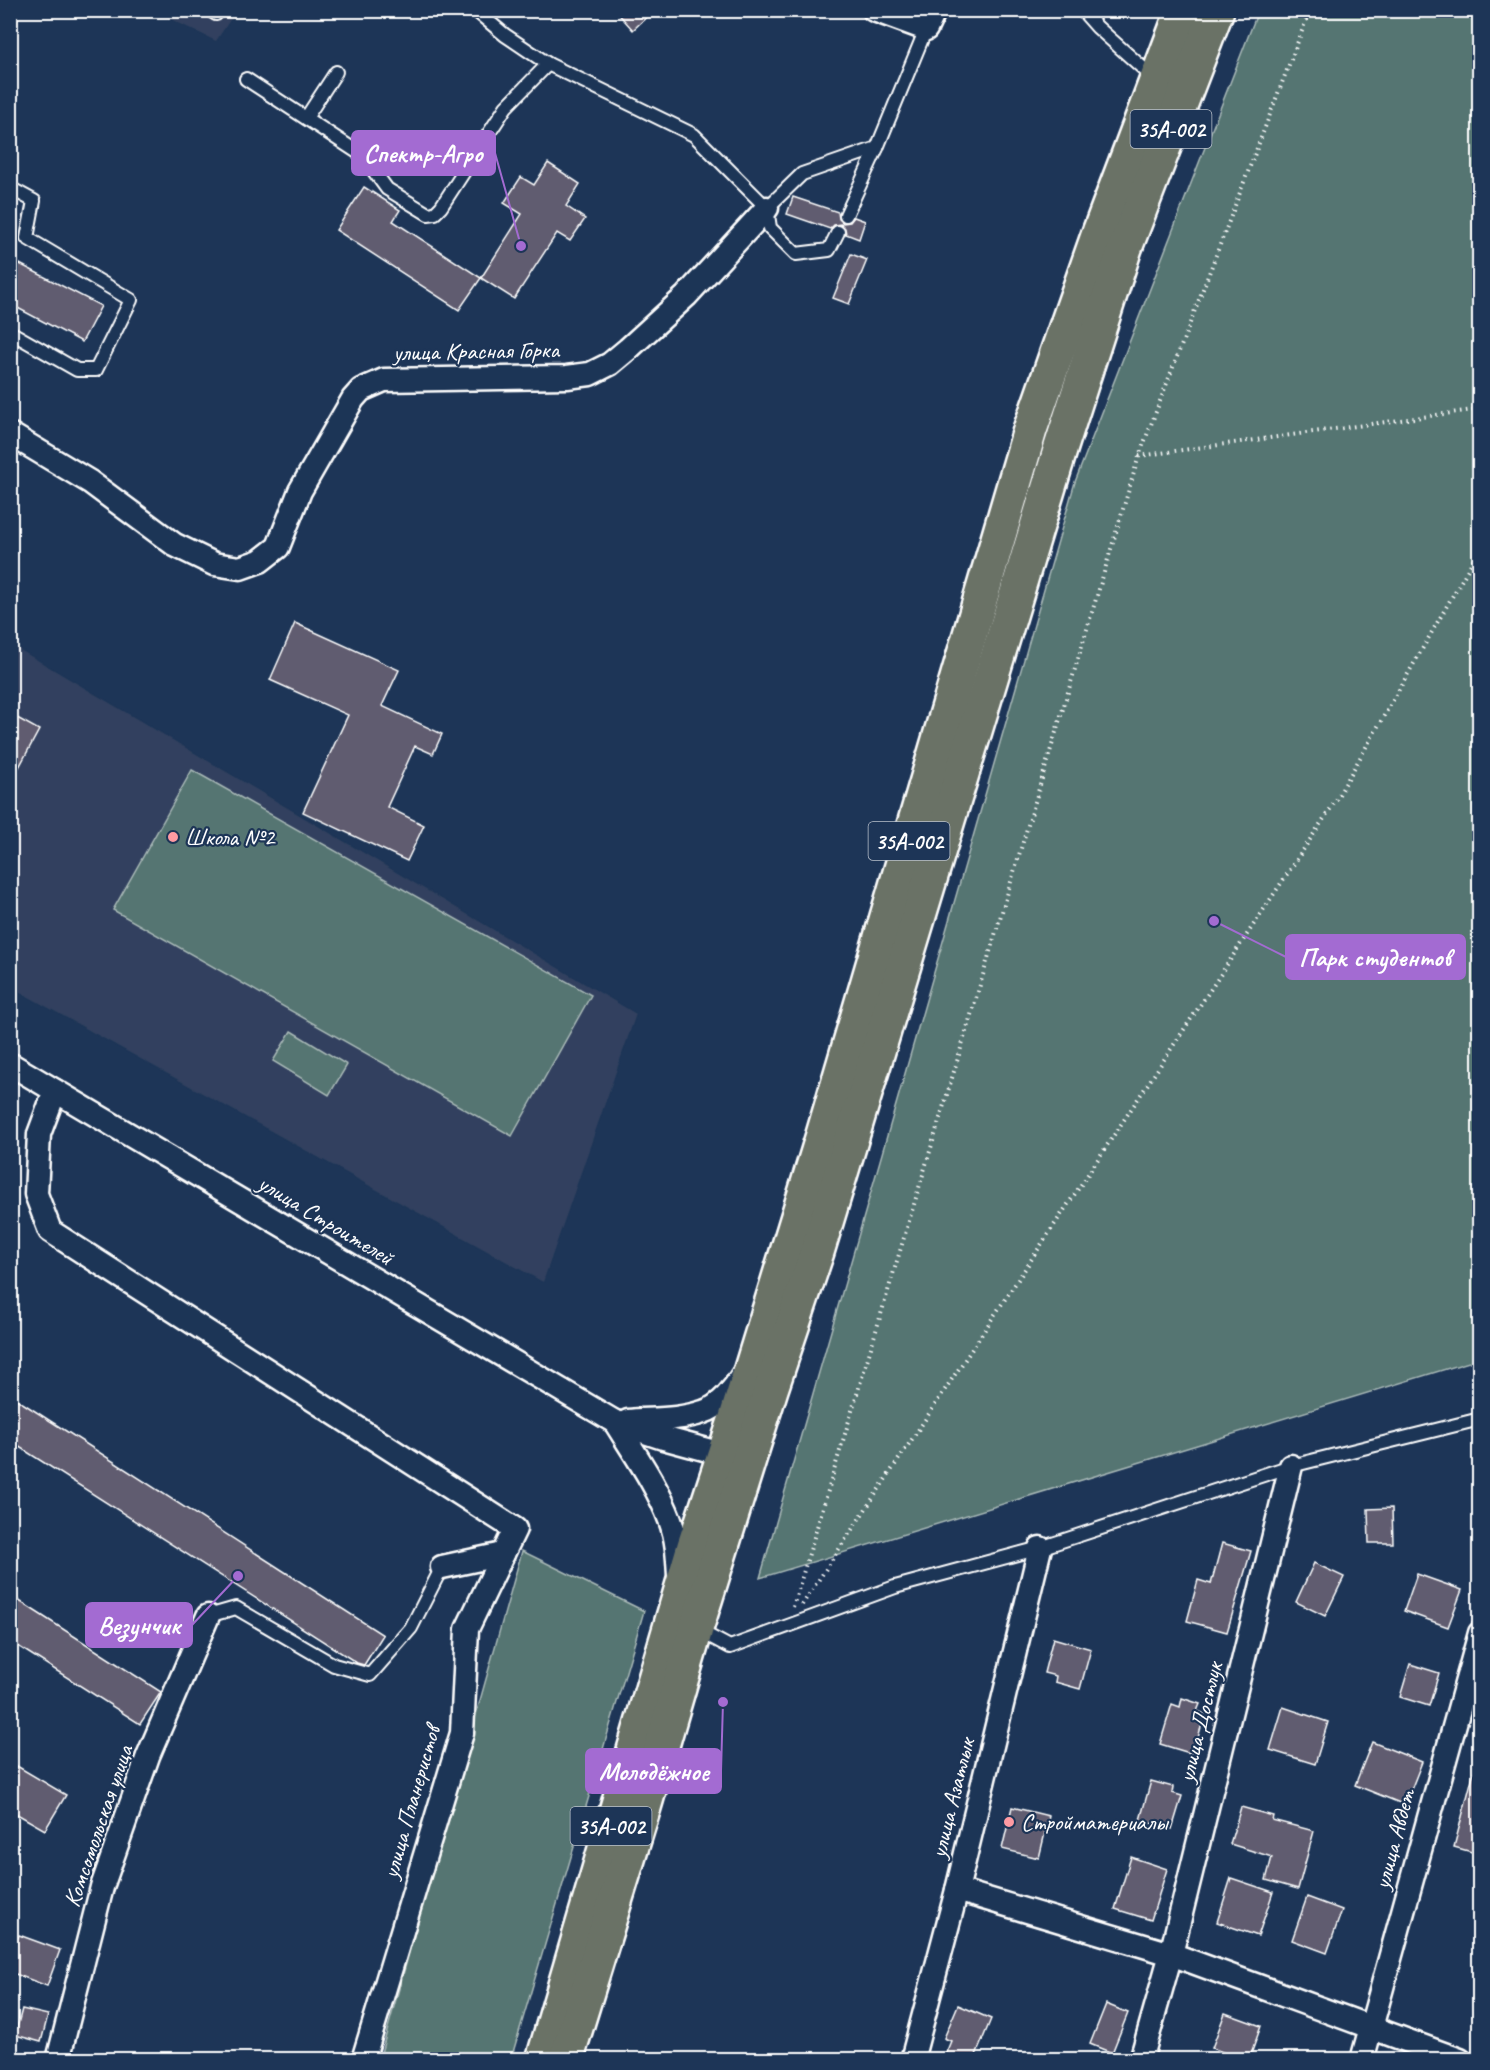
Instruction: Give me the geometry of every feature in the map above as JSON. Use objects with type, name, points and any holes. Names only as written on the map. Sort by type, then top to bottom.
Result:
[{"type":"main road","name":"35А-002","points":[[566,2060],[696,1629],[736,1457],[755,1357],[822,1138],[1030,430],[1100,230],[1183,10]]},
{"type":"main road","name":"35А-002","points":[[543,2060],[680,1593],[817,1252],[1060,447],[1125,248],[1217,10]]},
{"type":"street","points":[[874,10],[930,20]]},
{"type":"street","name":"улица Красная Горка","points":[[10,434],[90,482],[175,545],[214,564],[240,568],[260,561],[278,547],[300,491],[353,399],[362,390],[384,380],[567,377],[590,374],[610,364],[686,296],[767,208]]},
{"type":"street","name":"улица Строителей","points":[[10,1064],[615,1422],[663,1438],[736,1457]]},
{"type":"street","name":"улица Планеристов","points":[[55,1091],[39,1134],[36,1194],[50,1231],[515,1529],[467,1629],[462,1733],[363,2060]]},
{"type":"street","points":[[680,1593],[677,1549],[671,1521],[615,1422],[662,1419],[705,1412],[732,1392],[755,1357]]},
{"type":"street","name":"улица Достлук","points":[[1142,2060],[1171,1954],[1291,1466]]},
{"type":"street","name":"улица Азатлык","points":[[912,2060],[957,1890],[1041,1548]]},
{"type":"street","points":[[442,1567],[503,1554]]},
{"type":"street","name":"Комсомольская улица","points":[[58,2060],[102,1887],[148,1756],[208,1616]]},
{"type":"street","name":"улица Авдет","points":[[1362,2060],[1479,1633]]},
{"type":"street","points":[[957,1890],[1171,1954],[1460,2060]]},
{"type":"lane","points":[[210,10],[216,14],[218,10]]},
{"type":"lane","points":[[475,10],[548,64],[694,135],[767,208],[770,228],[796,254],[830,250],[838,232]]},
{"type":"lane","points":[[1082,10],[1097,27],[1156,80]]},
{"type":"lane","points":[[846,215],[878,148],[930,20]]},
{"type":"lane","points":[[246,79],[362,155],[387,189],[428,214],[435,213],[441,207],[506,107],[548,64]]},
{"type":"lane","points":[[306,118],[336,72]]},
{"type":"lane","points":[[767,208],[802,174],[878,148]]},
{"type":"lane","points":[[10,188],[34,201],[27,238],[131,300],[96,370],[76,370],[10,333]]},
{"type":"lane","points":[[696,1629],[730,1647],[895,1587],[1041,1548],[1291,1466],[1479,1419]]},
{"type":"lane","points":[[208,1616],[236,1608],[334,1665],[370,1675],[411,1628],[442,1567]]},
{"type":"path","points":[[786,1628],[1139,456],[1310,10]]},
{"type":"path","points":[[1139,456],[1479,409]]},
{"type":"path","points":[[786,1628],[1333,805],[1479,548]]},
{"type":"shaded area","points":[[154,11],[236,11],[216,41]]},
{"type":"shaded area","name":"Школа №2","points":[[10,644],[636,1014],[543,1282],[11,987]]},
{"type":"green space","points":[[1258,11],[1479,11],[1479,1359],[760,1578],[1075,482]]},
{"type":"green space","points":[[192,770],[591,995],[512,1136],[113,910]]},
{"type":"green space","points":[[291,1031],[347,1065],[329,1095],[273,1061]]},
{"type":"green space","points":[[522,1551],[644,1611],[511,2059],[379,2060]]},
{"type":"building","points":[[615,10],[654,10],[633,30]]},
{"type":"building","points":[[548,163],[580,184],[566,206],[585,219],[570,241],[557,233],[514,299],[481,278],[522,214],[504,203],[521,177],[534,185]]},
{"type":"building","points":[[364,187],[400,210],[393,221],[481,278],[459,310],[336,230]]},
{"type":"building","points":[[793,197],[838,212],[839,219],[843,223],[850,222],[854,217],[865,221],[859,239],[846,234],[841,224],[834,225],[830,229],[787,214]]},
{"type":"building","points":[[851,254],[867,260],[849,304],[833,298]]},
{"type":"building","points":[[10,259],[101,306],[82,342],[10,304]]},
{"type":"building","points":[[295,623],[399,670],[382,706],[442,734],[433,754],[415,746],[387,807],[424,825],[407,861],[303,812],[348,715],[270,680]]},
{"type":"building","points":[[10,714],[39,730],[10,784]]},
{"type":"building","points":[[10,1395],[383,1635],[364,1665],[357,1663],[10,1441]]},
{"type":"building","points":[[1392,1508],[1393,1543],[1369,1543],[1368,1509]]},
{"type":"building","points":[[1222,1543],[1251,1551],[1227,1632],[1187,1621],[1198,1580],[1211,1584]]},
{"type":"building","points":[[1314,1563],[1344,1577],[1325,1616],[1296,1602]]},
{"type":"building","points":[[1417,1574],[1462,1590],[1448,1627],[1404,1611]]},
{"type":"building","points":[[10,1595],[161,1692],[140,1724],[10,1641]]},
{"type":"building","points":[[1053,1638],[1091,1649],[1080,1689],[1055,1682],[1056,1676],[1044,1673]]},
{"type":"building","points":[[1410,1664],[1439,1673],[1429,1706],[1400,1697]]},
{"type":"building","points":[[1182,1698],[1200,1704],[1197,1711],[1205,1714],[1193,1754],[1160,1744],[1172,1704],[1180,1707]]},
{"type":"building","points":[[1283,1707],[1328,1722],[1315,1764],[1270,1750]]},
{"type":"building","points":[[1372,1742],[1422,1762],[1405,1805],[1355,1785]]},
{"type":"building","points":[[10,1762],[66,1795],[45,1830],[10,1810]]},
{"type":"building","points":[[1474,1771],[1479,1772],[1479,1854],[1454,1847]]},
{"type":"building","points":[[1151,1781],[1173,1787],[1172,1793],[1182,1796],[1172,1829],[1140,1820]]},
{"type":"building","points":[[1012,1807],[1049,1816],[1039,1858],[1002,1849]]},
{"type":"building","points":[[1241,1807],[1273,1816],[1272,1820],[1314,1831],[1298,1889],[1266,1880],[1272,1857],[1230,1844]]},
{"type":"building","points":[[1131,1857],[1167,1869],[1151,1920],[1115,1909]]},
{"type":"building","points":[[1231,1878],[1273,1892],[1258,1936],[1217,1922]]},
{"type":"building","points":[[1307,1897],[1342,1910],[1327,1953],[1292,1940]]},
{"type":"building","points":[[19,1935],[60,1950],[47,1986],[10,1972],[10,1957]]},
{"type":"building","points":[[1106,2004],[1128,2013],[1112,2053],[1090,2044]]},
{"type":"building","points":[[958,2005],[991,2019],[974,2060],[943,2060],[951,2041],[944,2038]]},
{"type":"building","points":[[22,2009],[48,2015],[41,2042],[15,2035]]},
{"type":"building","points":[[1225,2013],[1261,2026],[1249,2060],[1243,2060],[1212,2048]]},
{"type":"place","name":"Спектр-Агро","points":[[521,246]]},
{"type":"place","name":"Школа №2","points":[[173,837]]},
{"type":"place","name":"Парк студентов","points":[[1214,921]]},
{"type":"place","name":"Везунчик","points":[[238,1576]]},
{"type":"place","name":"Молодёжное","points":[[723,1702]]},
{"type":"place","name":"Стройматериалы","points":[[1009,1822]]}]
